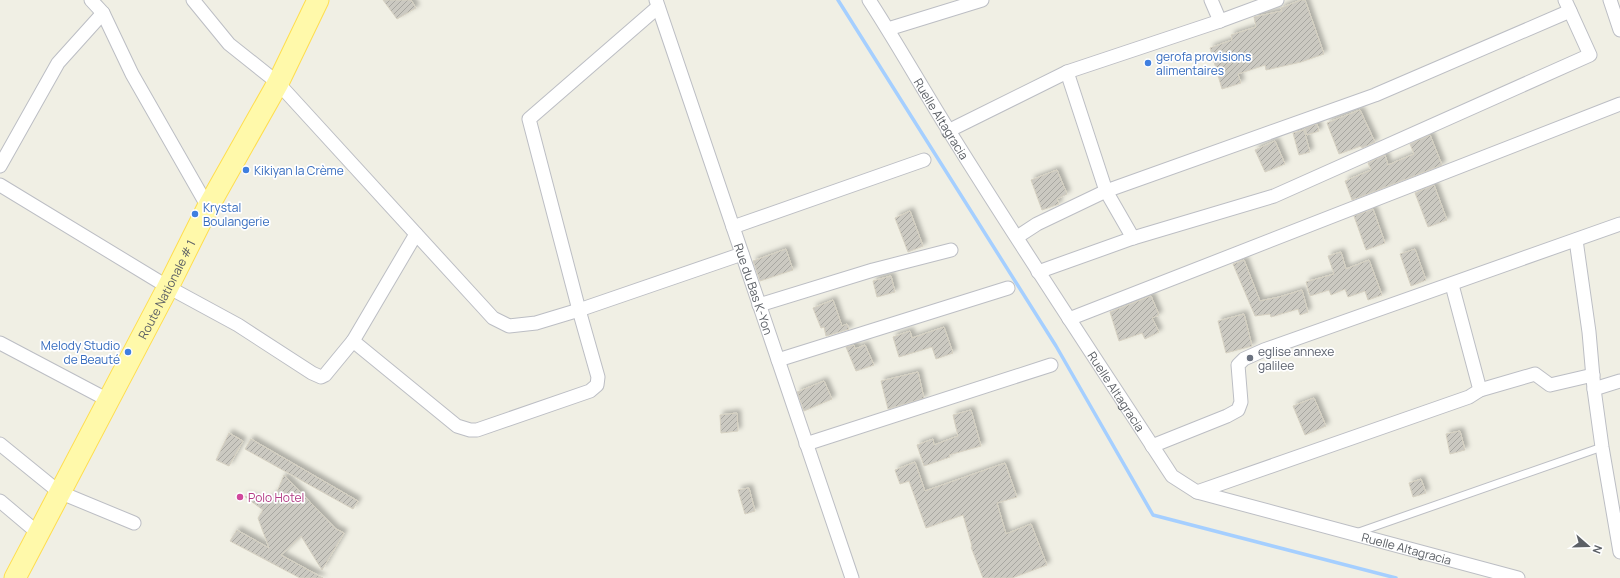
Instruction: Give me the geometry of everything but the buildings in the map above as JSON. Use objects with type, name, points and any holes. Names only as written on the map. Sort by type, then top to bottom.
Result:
[{"type":"main road","name":"Route Nationale # 1","points":[[15,578],[168,287],[208,207],[278,83],[313,2]]},
{"type":"street","points":[[91,0],[103,13],[132,74],[208,207]]},
{"type":"street","points":[[193,0],[229,44],[278,83],[493,318],[509,326],[536,323],[579,310],[742,254]]},
{"type":"street","name":"Ruelle Altagracia","points":[[869,0],[888,29],[948,131],[1038,272],[1172,476],[1197,492],[1518,578]]},
{"type":"street","points":[[888,29],[982,0]]},
{"type":"street","points":[[1211,0],[1220,21]]},
{"type":"street","points":[[948,131],[1067,72],[1220,21],[1277,0]]},
{"type":"street","points":[[1610,0],[1620,30]]},
{"type":"street","points":[[353,340],[457,426],[470,430],[477,430],[590,391],[597,385],[598,377],[529,119],[657,3]]},
{"type":"street","name":"Rue du Bas K-Yon","points":[[657,3],[852,578]]},
{"type":"street","points":[[1017,237],[1037,224],[1106,191],[1375,95],[1567,6],[1590,55],[1274,196],[1133,238],[1038,272]]},
{"type":"street","points":[[0,166],[58,63],[103,13]]},
{"type":"street","points":[[1067,72],[1106,191],[1133,238]]},
{"type":"street","points":[[1069,319],[1620,104]]},
{"type":"street","points":[[733,227],[924,160]]},
{"type":"street","points":[[0,185],[168,287],[238,325],[320,377],[325,375],[353,340],[416,234]]},
{"type":"street","points":[[1152,446],[1227,416],[1238,410],[1241,402],[1238,366],[1244,359],[1264,350],[1452,285],[1620,224]]},
{"type":"street","points":[[1576,240],[1589,332],[1594,389],[1602,448],[1620,552]]},
{"type":"street","points":[[759,306],[873,270],[951,250]]},
{"type":"street","points":[[1452,285],[1480,390]]},
{"type":"street","points":[[778,360],[1008,288]]},
{"type":"street","points":[[0,344],[108,400]]},
{"type":"street","points":[[806,444],[1051,365]]},
{"type":"street","points":[[1197,492],[1469,397],[1480,390],[1535,374],[1550,385],[1593,375]]},
{"type":"street","points":[[1594,389],[1620,380]]},
{"type":"street","points":[[0,444],[59,492],[134,523]]},
{"type":"street","points":[[0,501],[38,533]]},
{"type":"lane","points":[[1353,534],[1602,448]]},
{"type":"waterway","points":[[838,0],[1056,346],[1153,515],[1396,578]]},
{"type":"place","name":"gerofa provisions alimentaires","points":[[1148,63]]},
{"type":"place","name":"Kikiyan la Crème","points":[[246,170]]},
{"type":"place","name":"Krystal Boulangerie","points":[[195,214]]},
{"type":"place","name":"Melody Studio de Beauté","points":[[128,352]]},
{"type":"place","name":"eglise annexe galilee","points":[[1250,358]]},
{"type":"place","name":"Polo Hotel","points":[[240,497]]}]
